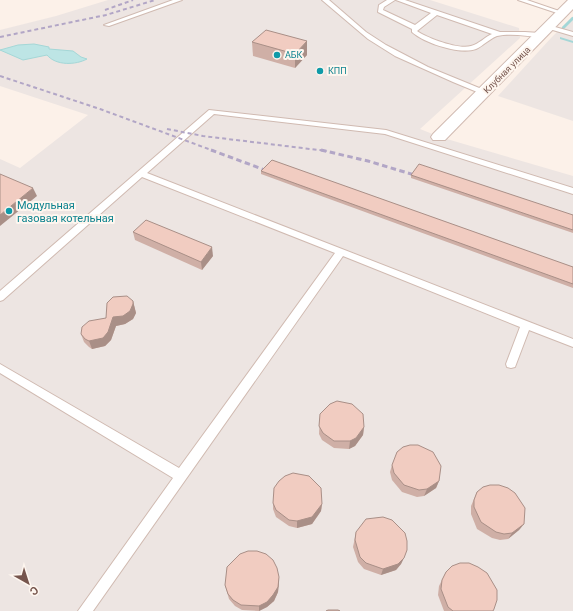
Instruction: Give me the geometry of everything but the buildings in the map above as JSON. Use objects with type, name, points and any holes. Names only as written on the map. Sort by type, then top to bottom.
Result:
[{"type":"street","name":"Клубная улица","points":[[437,142],[573,2]]},
{"type":"lane","points":[[107,25],[179,0]]},
{"type":"lane","points":[[325,0],[372,39],[439,74],[484,92]]},
{"type":"lane","points":[[392,0],[380,6],[380,11],[416,28]]},
{"type":"lane","points":[[399,0],[500,34]]},
{"type":"lane","points":[[521,0],[562,12]]},
{"type":"lane","points":[[416,28],[436,13]]},
{"type":"lane","points":[[416,28],[414,31],[421,37],[460,49],[472,49],[486,38],[500,34],[544,31],[573,34]]},
{"type":"lane","points":[[0,297],[212,112],[374,130],[437,142],[573,191]]},
{"type":"lane","points":[[142,174],[340,253],[573,343]]},
{"type":"lane","points":[[85,611],[340,253]]},
{"type":"lane","points":[[511,364],[526,325]]},
{"type":"lane","points":[[0,368],[181,476]]},
{"type":"shaded area","points":[[108,0],[430,0],[519,28],[520,38],[420,129],[440,137],[573,176],[573,611],[0,611],[0,159],[20,168],[88,115],[0,86],[0,30],[56,16]]},
{"type":"shaded area","points":[[573,16],[573,121],[498,96],[551,38]]},
{"type":"water","points":[[34,44],[49,47],[49,49],[73,51],[81,57],[87,59],[72,63],[61,63],[51,59],[47,55],[23,60],[0,50],[18,45]]},
{"type":"waterway","points":[[563,28],[573,18]]},
{"type":"waterway","points":[[561,38],[573,42]]},
{"type":"railway","points":[[105,10],[133,0]]},
{"type":"railway","points":[[0,37],[106,15],[155,0]]},
{"type":"railway","points":[[0,76],[100,109],[214,151]]},
{"type":"railway","points":[[167,129],[203,136],[323,151]]},
{"type":"railway","points":[[211,150],[273,173]]},
{"type":"railway","points":[[323,151],[368,161],[421,177]]},
{"type":"place","name":"АБК","points":[[277,55]]},
{"type":"place","name":"КПП","points":[[320,71]]},
{"type":"place","name":"Модульная газовая котельная","points":[[9,211]]}]
